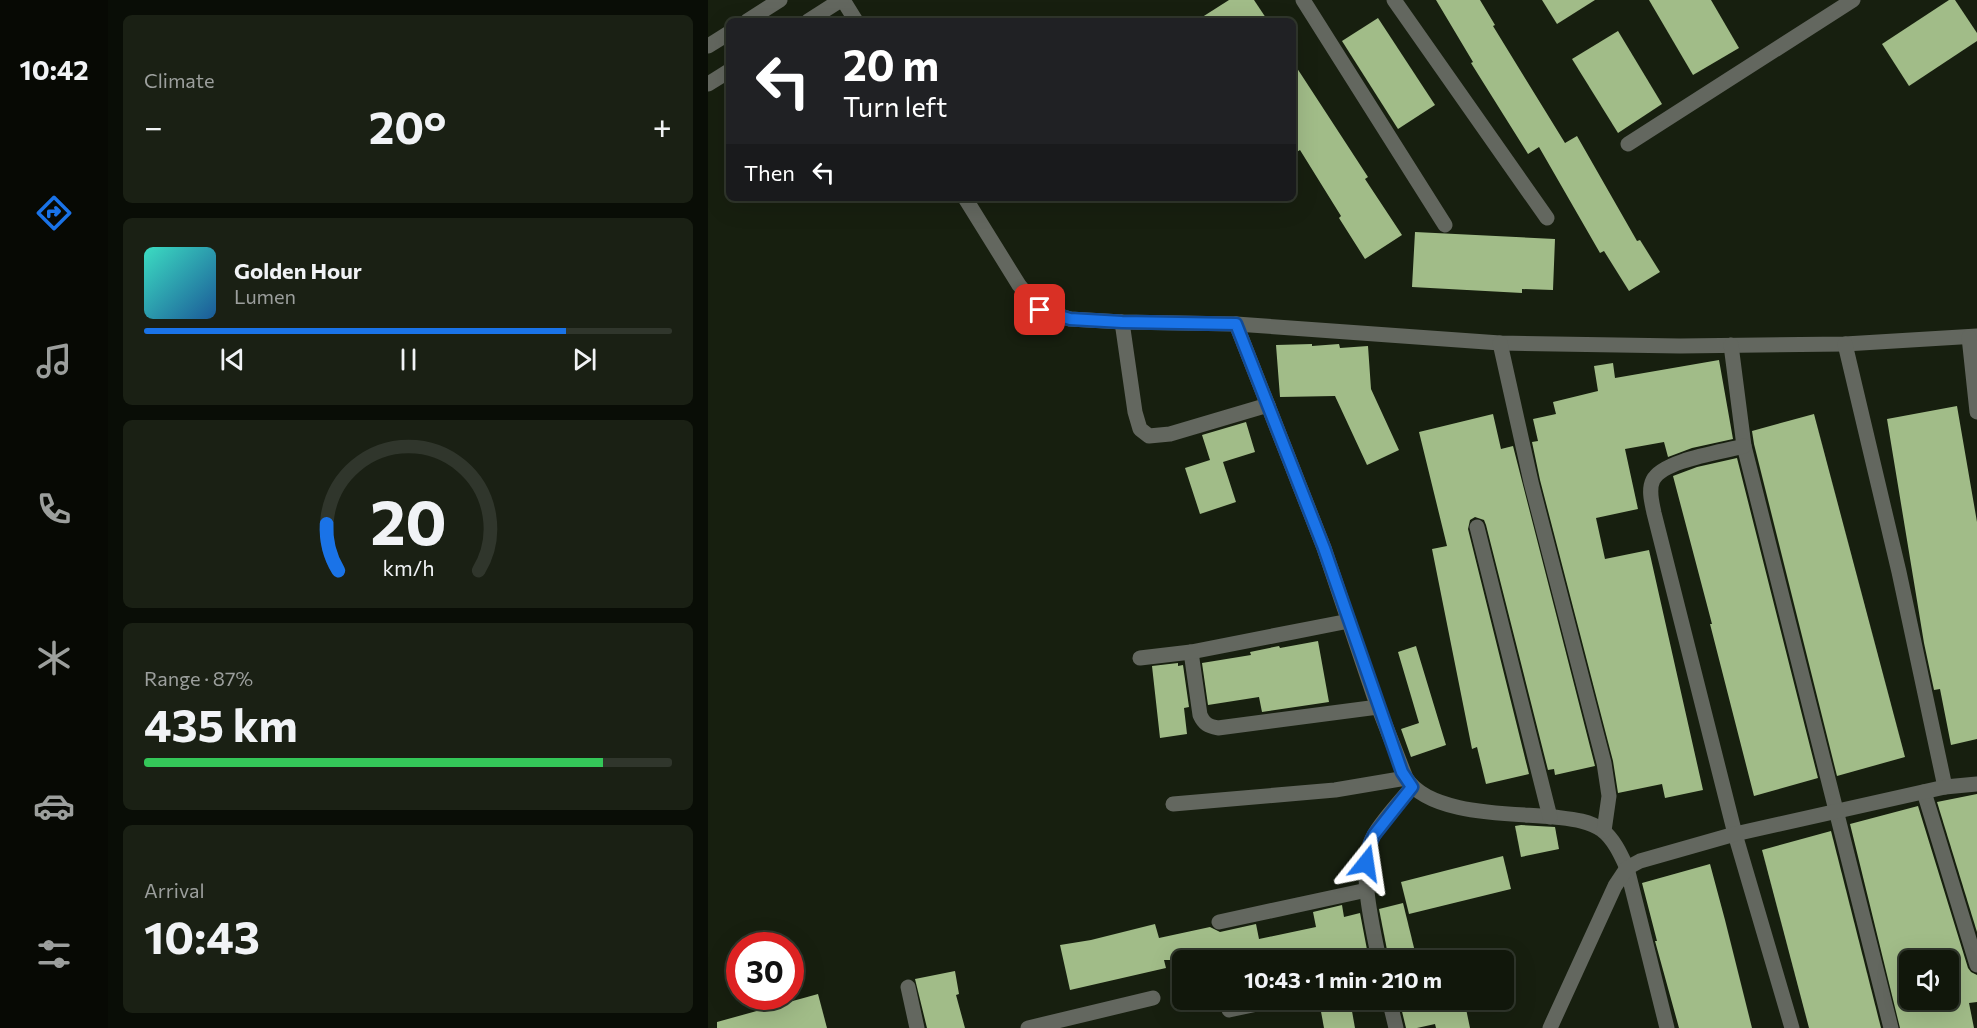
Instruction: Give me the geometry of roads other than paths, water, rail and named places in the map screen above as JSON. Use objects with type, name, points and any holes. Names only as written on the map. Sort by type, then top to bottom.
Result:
[{"type":"street","points":[[752,18],[780,0]]},
{"type":"street","points":[[813,18],[842,0],[854,18]]},
{"type":"street","points":[[1303,0],[1445,225]]},
{"type":"street","points":[[1394,0],[1546,218]]},
{"type":"street","points":[[1628,144],[1853,0]]},
{"type":"street","points":[[708,46],[726,35]]},
{"type":"street","points":[[708,84],[726,73]]},
{"type":"street","points":[[967,201],[1019,285],[1040,310],[1070,319],[1236,324],[1500,343],[1845,344],[1973,337],[1977,412]]},
{"type":"street","points":[[1122,322],[1135,412],[1140,429],[1149,436],[1170,434],[1268,405]]},
{"type":"street","points":[[1236,324],[1324,548],[1378,707],[1409,783],[1426,796],[1461,809],[1550,817],[1592,824],[1604,831],[1620,852],[1627,868],[1667,1028]]},
{"type":"street","points":[[1500,343],[1531,482],[1604,763],[1610,796],[1604,831]]},
{"type":"street","points":[[1845,344],[1899,572],[1945,787]]},
{"type":"street","points":[[1731,345],[1744,446],[1891,1028]]},
{"type":"street","points":[[1744,446],[1671,465],[1658,473],[1650,492],[1734,834],[1792,1028]]},
{"type":"street","points":[[1477,527],[1550,817]]},
{"type":"street","points":[[1140,658],[1191,652],[1349,621]]},
{"type":"street","points":[[1191,652],[1200,714],[1203,723],[1210,727],[1218,728],[1378,707]]},
{"type":"street","points":[[1173,804],[1409,783]]},
{"type":"street","points":[[1377,950],[1367,890],[1366,863],[1374,835],[1409,783]]},
{"type":"street","points":[[1550,1028],[1615,886],[1627,868],[1640,861],[1734,834],[1945,787],[1977,784]]},
{"type":"street","points":[[1923,792],[1977,965]]},
{"type":"street","points":[[1219,922],[1367,890]]},
{"type":"street","points":[[908,987],[917,1028]]},
{"type":"street","points":[[1028,1028],[1153,998]]},
{"type":"street","points":[[1392,1010],[1396,1028]]}]
